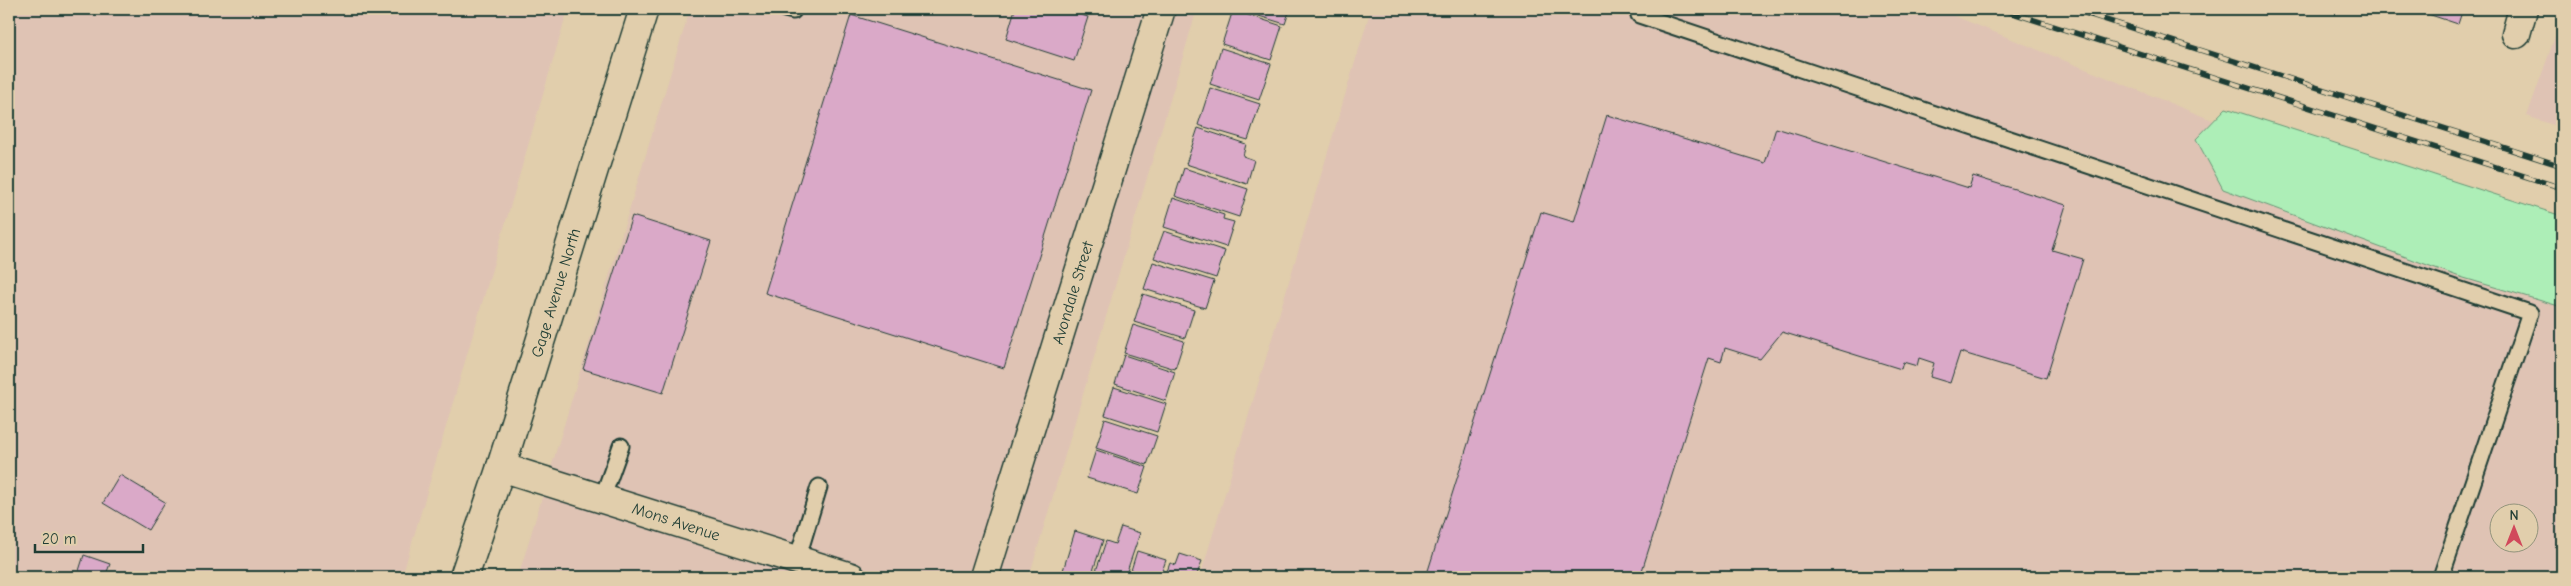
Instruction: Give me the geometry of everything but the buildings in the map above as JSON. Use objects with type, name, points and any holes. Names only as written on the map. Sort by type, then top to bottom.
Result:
[{"type":"street","name":"Gage Avenue North","points":[[464,577],[502,467],[644,9]]},
{"type":"street","name":"Avondale Street","points":[[984,577],[1162,9]]},
{"type":"street","name":"Mons Avenue","points":[[502,467],[851,577]]},
{"type":"lane","points":[[1639,16],[2530,313],[2441,577]]},
{"type":"lane","points":[[602,499],[621,446]]},
{"type":"lane","points":[[797,560],[819,487]]},
{"type":"shaded area","points":[[9,9],[568,9],[402,577],[9,577]]},
{"type":"shaded area","points":[[690,9],[1197,9],[1029,577],[518,577]]},
{"type":"shaded area","points":[[1371,9],[1937,9],[2562,261],[2562,577],[1200,577]]},
{"type":"shaded area","points":[[2562,17],[2562,128],[2527,116]]},
{"type":"green space","points":[[2226,108],[2562,216],[2562,307],[2457,276],[2223,189],[2196,139]]},
{"type":"railway","points":[[2000,9],[2562,188]]},
{"type":"railway","points":[[2072,9],[2562,166]]}]
